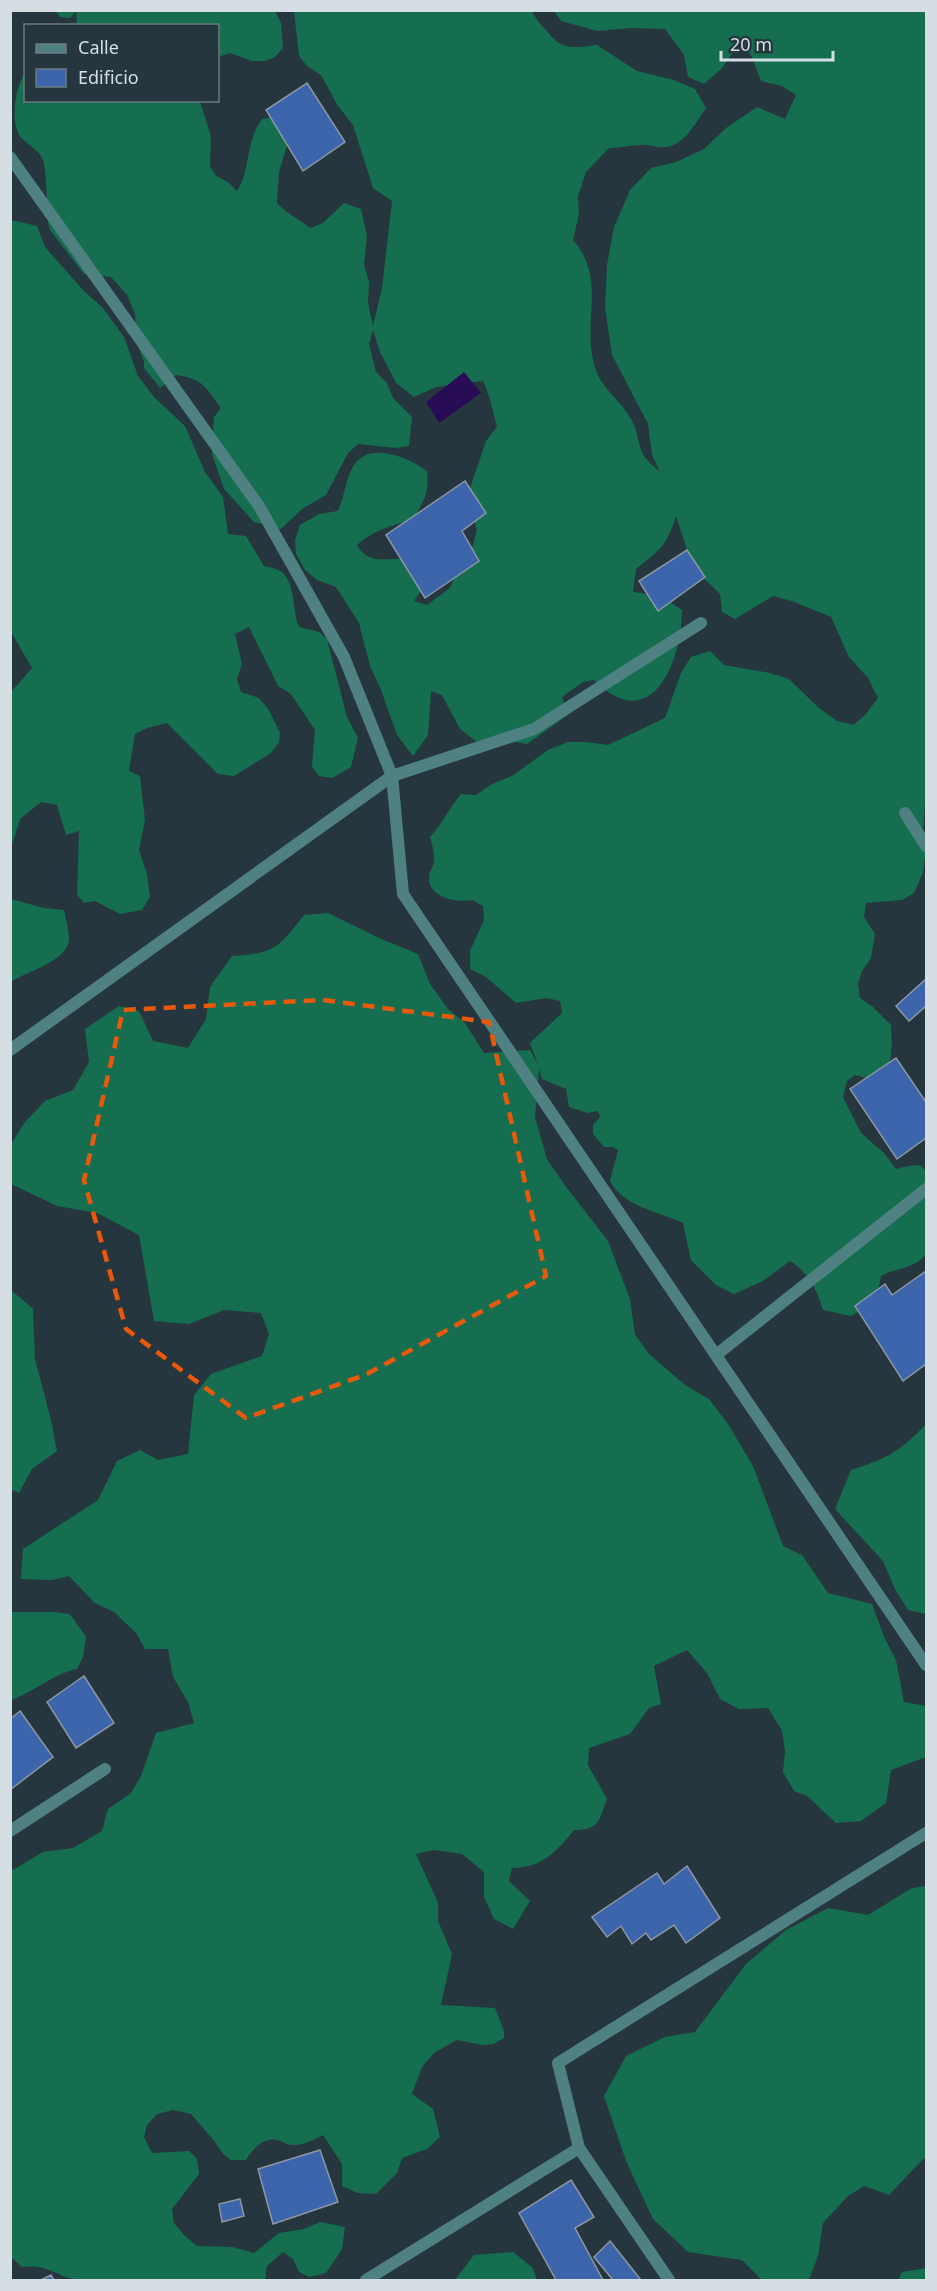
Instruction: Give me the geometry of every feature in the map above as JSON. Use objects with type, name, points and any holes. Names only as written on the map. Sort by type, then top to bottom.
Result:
[{"type":"street","points":[[10,157],[259,506],[344,657],[392,776],[403,894],[927,1665]]},
{"type":"street","points":[[10,1050],[392,776],[534,729],[701,623]]},
{"type":"street","points":[[905,813],[927,846]]},
{"type":"street","points":[[716,1355],[927,1189]]},
{"type":"street","points":[[10,1831],[105,1769]]},
{"type":"street","points":[[669,2280],[579,2148],[558,2063],[927,1833]]},
{"type":"street","points":[[366,2280],[579,2148]]},
{"type":"highlighted area","points":[[323,1000],[489,1022],[546,1276],[367,1374],[246,1418],[126,1329],[84,1180],[123,1010]]},
{"type":"green space","points":[[56,11],[76,11],[70,18],[60,17]]},
{"type":"green space","points":[[76,11],[275,11],[281,23],[283,48],[275,57],[265,61],[252,61],[230,53],[219,57],[219,24],[77,24]]},
{"type":"green space","points":[[294,11],[532,11],[552,37],[563,45],[574,47],[597,45],[637,71],[674,80],[695,89],[706,108],[679,142],[663,147],[645,145],[609,148],[586,172],[578,196],[579,214],[573,240],[589,269],[592,299],[591,347],[597,373],[632,421],[644,456],[660,472],[652,455],[648,424],[612,355],[605,307],[607,265],[614,227],[630,190],[651,168],[676,162],[704,149],[726,128],[757,107],[785,119],[796,95],[782,86],[761,81],[752,57],[740,42],[722,68],[704,84],[688,77],[684,55],[665,29],[632,28],[597,31],[561,21],[554,11],[926,11],[926,783],[923,835],[926,849],[923,872],[914,893],[902,900],[866,903],[864,917],[875,934],[871,958],[862,971],[858,984],[860,998],[891,1025],[891,1055],[884,1076],[879,1081],[855,1075],[847,1081],[843,1097],[861,1133],[884,1153],[896,1169],[920,1165],[926,1171],[926,1254],[917,1263],[881,1276],[873,1301],[851,1316],[823,1310],[811,1283],[790,1261],[763,1281],[734,1294],[716,1285],[691,1260],[683,1223],[632,1203],[616,1190],[610,1181],[618,1150],[613,1147],[604,1147],[593,1134],[593,1125],[600,1117],[598,1111],[588,1113],[569,1107],[566,1089],[542,1079],[539,1069],[535,1117],[547,1159],[608,1241],[630,1299],[635,1334],[648,1353],[685,1385],[709,1399],[728,1424],[753,1466],[783,1546],[802,1555],[828,1593],[872,1604],[884,1637],[896,1660],[904,1702],[926,1706],[926,1757],[891,1770],[886,1803],[861,1821],[836,1823],[807,1796],[794,1791],[783,1772],[785,1752],[782,1731],[768,1708],[739,1709],[720,1699],[707,1673],[687,1650],[654,1666],[661,1704],[649,1708],[630,1734],[589,1748],[588,1765],[607,1799],[597,1822],[589,1828],[574,1830],[561,1846],[540,1862],[512,1868],[509,1881],[530,1901],[513,1929],[494,1919],[484,1897],[484,1872],[462,1854],[434,1850],[416,1854],[438,1903],[438,1921],[452,1954],[441,2005],[495,2008],[504,2031],[504,2038],[493,2044],[483,2045],[457,2040],[434,2053],[422,2067],[412,2094],[433,2109],[440,2137],[427,2149],[402,2158],[397,2173],[376,2194],[358,2193],[342,2186],[342,2164],[323,2135],[295,2145],[267,2140],[255,2148],[246,2160],[231,2160],[223,2154],[191,2114],[173,2110],[157,2114],[147,2125],[144,2137],[152,2153],[189,2151],[197,2159],[199,2174],[172,2209],[174,2223],[197,2246],[232,2247],[254,2253],[279,2233],[304,2229],[320,2222],[345,2227],[342,2249],[326,2273],[309,2277],[299,2272],[293,2259],[283,2252],[267,2266],[265,2280],[79,2280],[39,2267],[22,2267],[11,2257],[11,1871],[43,1852],[73,1848],[102,1831],[108,1809],[131,1793],[141,1776],[156,1733],[194,1723],[188,1702],[173,1677],[168,1649],[145,1649],[136,1633],[114,1612],[95,1603],[69,1576],[52,1580],[21,1579],[23,1549],[98,1500],[117,1461],[140,1450],[158,1460],[188,1454],[194,1395],[211,1374],[262,1356],[269,1334],[261,1313],[224,1310],[189,1324],[154,1321],[139,1235],[97,1213],[57,1206],[11,1184],[11,1144],[25,1122],[45,1101],[73,1090],[89,1062],[85,1029],[119,1006],[139,1011],[153,1041],[188,1048],[206,1019],[210,987],[232,956],[258,953],[275,947],[304,915],[328,913],[418,954],[430,984],[448,1009],[465,1023],[484,1053],[530,1050],[538,1065],[530,1043],[562,1013],[560,1001],[547,998],[516,1003],[486,977],[470,969],[470,951],[484,920],[483,906],[473,900],[459,901],[444,897],[433,889],[430,883],[429,875],[434,858],[430,837],[461,794],[476,795],[492,784],[512,776],[548,750],[568,742],[608,745],[665,718],[681,673],[691,657],[710,651],[724,665],[770,673],[789,679],[819,708],[837,721],[853,725],[865,715],[878,698],[868,678],[849,657],[831,617],[773,596],[735,619],[722,612],[720,594],[693,568],[676,516],[662,547],[636,569],[633,592],[661,596],[682,610],[681,630],[676,651],[660,686],[647,697],[632,701],[614,696],[594,680],[583,682],[562,697],[568,715],[527,744],[499,739],[482,746],[460,729],[442,695],[431,691],[428,735],[413,756],[397,735],[370,666],[359,623],[336,587],[317,580],[305,570],[296,554],[295,540],[300,525],[319,514],[338,511],[351,470],[361,458],[379,453],[400,457],[427,471],[427,485],[422,503],[412,521],[383,529],[357,545],[362,552],[373,558],[410,558],[425,585],[414,601],[427,605],[450,588],[456,573],[470,556],[477,530],[467,497],[486,441],[497,427],[483,381],[436,387],[414,397],[396,383],[380,352],[373,330],[369,344],[376,372],[387,383],[393,398],[412,417],[409,446],[395,448],[358,444],[348,453],[326,495],[302,509],[281,529],[254,522],[224,489],[212,454],[214,417],[221,408],[207,389],[193,379],[176,375],[160,388],[144,368],[137,344],[135,314],[127,295],[111,277],[84,274],[50,230],[44,163],[37,151],[19,135],[16,128],[17,94],[24,74],[24,102],[200,102],[211,137],[210,166],[216,176],[228,182],[237,191],[257,128],[262,119],[277,117],[289,139],[279,172],[277,203],[310,228],[323,223],[344,203],[361,209],[367,236],[364,265],[369,282],[368,303],[373,326],[382,288],[392,201],[373,188],[353,125],[338,106],[321,75],[307,66],[299,56]]},
{"type":"green space","points":[[11,220],[37,226],[45,247],[83,290],[103,308],[124,337],[138,376],[155,398],[185,426],[205,472],[223,497],[228,534],[246,536],[264,566],[282,572],[290,583],[299,627],[319,632],[327,639],[347,717],[358,738],[351,767],[332,778],[319,776],[312,767],[315,730],[291,694],[278,686],[249,627],[235,634],[242,664],[237,679],[241,692],[259,698],[269,710],[280,733],[279,742],[271,753],[234,776],[218,774],[167,723],[135,734],[129,771],[140,776],[145,820],[139,850],[147,874],[150,897],[142,910],[120,914],[95,901],[84,903],[77,895],[79,831],[66,835],[57,805],[41,802],[20,819],[11,848],[10,693],[32,668],[10,630]]},
{"type":"green space","points":[[11,899],[44,908],[64,910],[69,939],[67,946],[55,959],[12,981],[11,1001]]},
{"type":"green space","points":[[11,1290],[33,1309],[35,1359],[57,1451],[32,1469],[19,1493],[10,1489]]},
{"type":"green space","points":[[926,1424],[926,1614],[908,1610],[896,1591],[883,1561],[835,1509],[851,1470],[892,1453],[909,1441]]},
{"type":"green space","points":[[11,1612],[70,1614],[86,1637],[83,1657],[77,1669],[68,1671],[11,1700]]},
{"type":"green space","points":[[926,1886],[926,2159],[924,2158],[889,2195],[864,2186],[848,2196],[823,2223],[818,2256],[809,2280],[762,2280],[742,2260],[688,2252],[653,2219],[626,2161],[604,2096],[626,2056],[665,2037],[695,2032],[746,1964],[786,1930],[828,1908],[868,1915],[912,1888]]},
{"type":"green space","points":[[513,2252],[533,2268],[537,2280],[455,2280],[474,2255]]},
{"type":"green space","points":[[926,2268],[926,2280],[898,2280],[902,2272]]},
{"type":"shaded area","points":[[464,372],[481,393],[439,423],[426,402]]},
{"type":"building","points":[[307,83],[345,142],[303,171],[266,110]]},
{"type":"building","points":[[465,481],[486,513],[462,531],[479,561],[425,598],[386,535]]},
{"type":"building","points":[[687,550],[705,577],[658,611],[639,581]]},
{"type":"building","points":[[926,979],[926,1006],[909,1021],[896,1006]]},
{"type":"building","points":[[896,1058],[926,1102],[926,1138],[897,1159],[850,1089]]},
{"type":"building","points":[[926,1271],[926,1364],[903,1381],[855,1306],[885,1284],[892,1295]]},
{"type":"building","points":[[84,1676],[114,1723],[76,1748],[47,1702]]},
{"type":"building","points":[[20,1711],[53,1757],[10,1790],[10,1719]]},
{"type":"building","points":[[687,1866],[720,1918],[686,1943],[674,1925],[651,1940],[646,1933],[632,1944],[621,1926],[607,1937],[592,1917],[657,1873],[664,1884]]},
{"type":"building","points":[[320,2150],[338,2202],[273,2224],[258,2169]]},
{"type":"building","points":[[571,2180],[594,2217],[575,2228],[603,2280],[556,2280],[519,2213]]},
{"type":"building","points":[[240,2199],[244,2216],[222,2222],[219,2204]]},
{"type":"building","points":[[610,2241],[641,2280],[613,2280],[594,2257]]},
{"type":"building","points":[[51,2275],[54,2280],[41,2280]]}]
